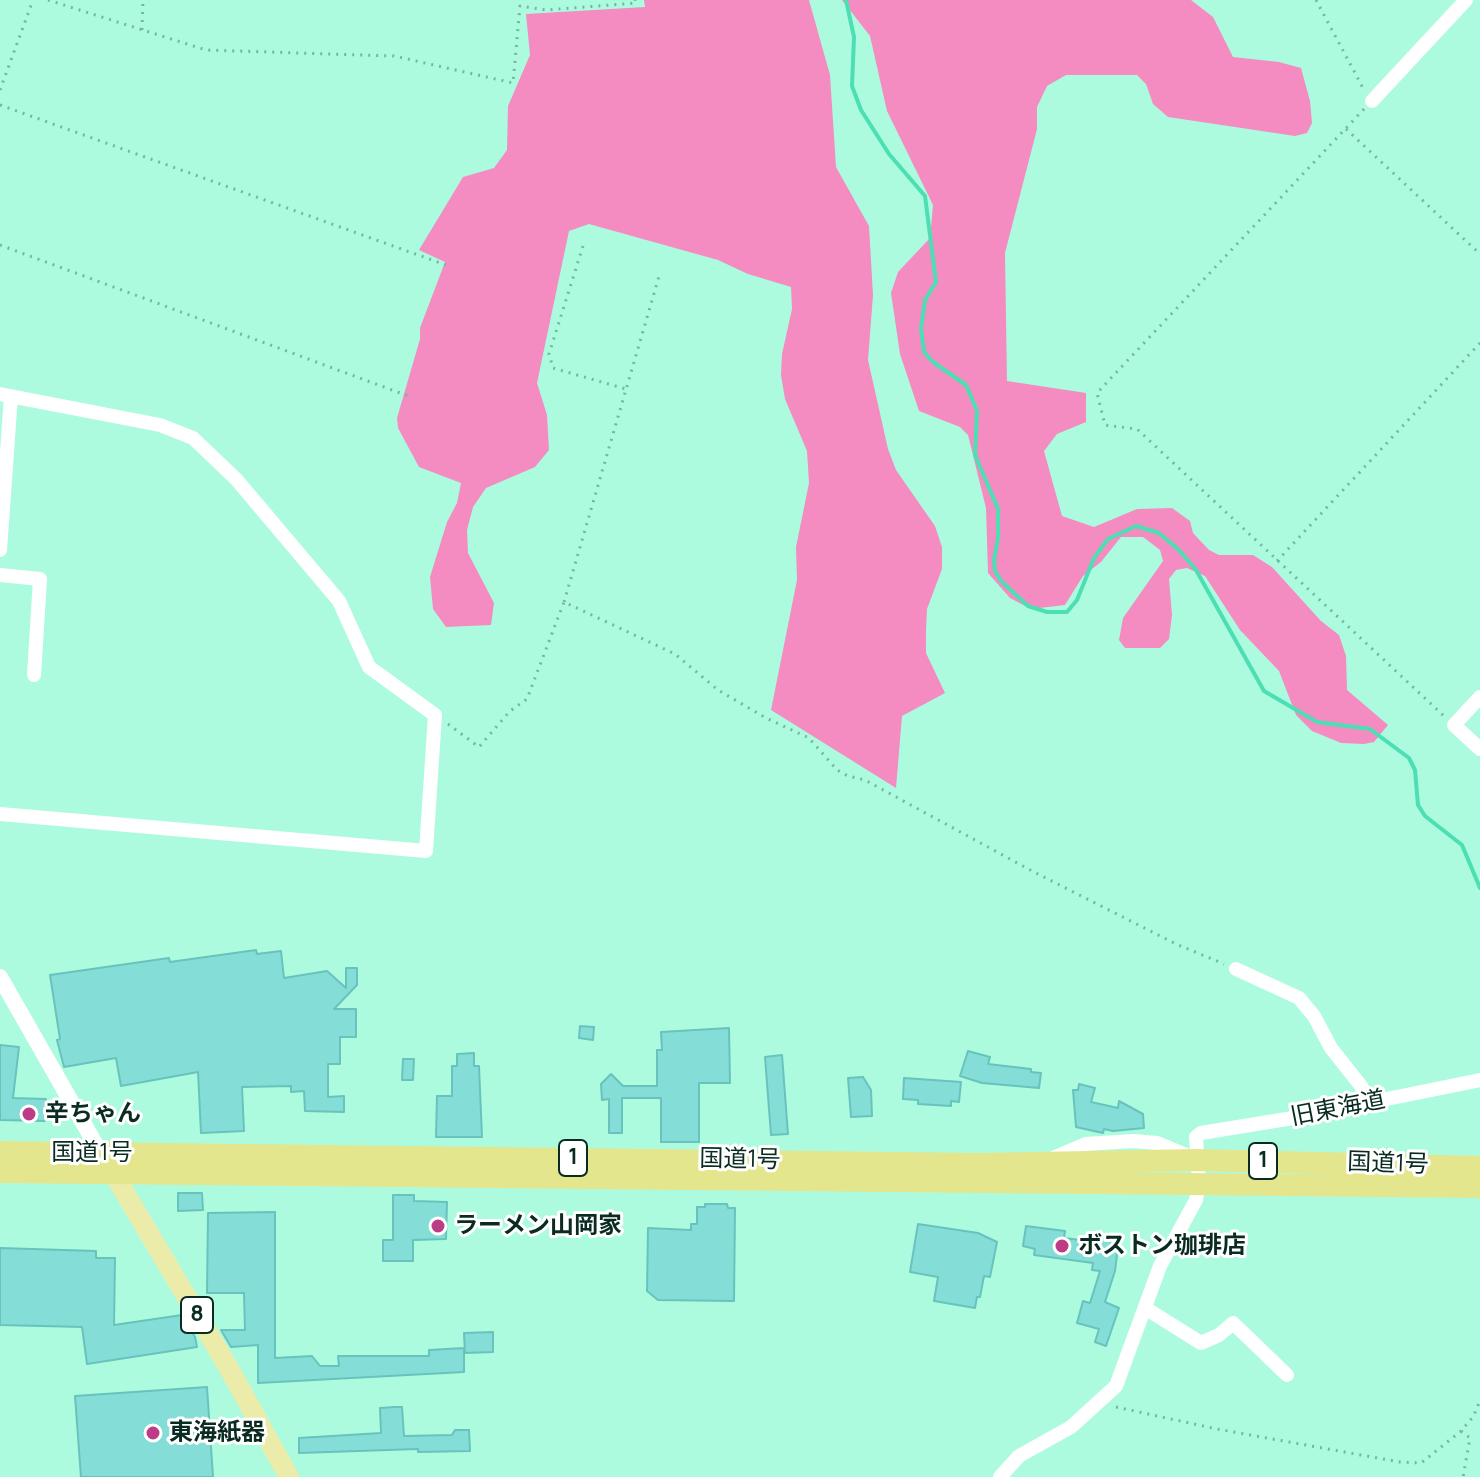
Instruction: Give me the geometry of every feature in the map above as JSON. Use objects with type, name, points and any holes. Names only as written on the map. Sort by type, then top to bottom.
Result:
[{"type":"highway","name":"国道1号","points":[[714,1169],[1045,1162],[1197,1149],[1480,1167]]},
{"type":"highway","name":"国道1号","points":[[0,1152],[368,1166],[714,1169],[1199,1183],[1480,1187]]},
{"type":"highway","name":"国道1号","points":[[0,1172],[115,1174],[368,1166]]},
{"type":"main road","name":"8","points":[[101,1154],[231,1372],[289,1477]]},
{"type":"street","points":[[1372,101],[1466,0]]},
{"type":"street","points":[[0,550],[6,395],[160,425],[193,438],[256,501],[339,601],[369,667],[435,715],[426,851],[0,814]]},
{"type":"street","points":[[0,575],[40,579],[34,675]]},
{"type":"street","points":[[1480,697],[1454,725],[1480,749]]},
{"type":"street","points":[[1236,969],[1299,998],[1370,1103]]},
{"type":"street","points":[[0,977],[101,1154]]},
{"type":"street","name":"旧東海道","points":[[1197,1149],[1201,1133],[1480,1080]]},
{"type":"street","points":[[1000,1477],[1019,1456],[1071,1427],[1116,1386],[1160,1266],[1196,1200],[1199,1183],[1197,1149],[1150,1141],[1086,1144],[1045,1162]]},
{"type":"street","points":[[1145,1308],[1201,1343],[1219,1335],[1233,1323],[1287,1375]]},
{"type":"path","points":[[0,90],[33,0]]},
{"type":"path","points":[[48,0],[206,50],[394,56],[513,83],[520,6],[546,10],[636,3],[635,0]]},
{"type":"path","points":[[142,30],[143,0]]},
{"type":"path","points":[[1316,0],[1355,77],[1372,101],[1097,393],[1105,425],[1137,429],[1454,725]]},
{"type":"path","points":[[0,105],[446,265]]},
{"type":"path","points":[[1346,129],[1480,254]]},
{"type":"path","points":[[0,245],[411,397]]},
{"type":"path","points":[[583,246],[549,354],[553,368],[626,389]]},
{"type":"path","points":[[435,715],[479,747],[510,711],[527,699],[564,602],[660,273]]},
{"type":"path","points":[[1277,561],[1480,343]]},
{"type":"path","points":[[564,602],[675,654],[718,690],[809,738],[837,770],[865,780],[1032,871],[1176,944],[1236,969]]},
{"type":"path","points":[[1096,1403],[1217,1429],[1400,1462],[1421,1463],[1461,1431],[1473,1417],[1480,1401]]},
{"type":"path","points":[[1461,1431],[1470,1438],[1463,1477]]},
{"type":"shaded area","points":[[644,0],[809,0],[830,75],[836,167],[869,226],[873,295],[868,360],[888,449],[896,470],[935,526],[942,547],[942,569],[927,609],[926,653],[945,693],[902,716],[896,788],[771,710],[797,580],[796,547],[809,483],[807,451],[785,399],[781,375],[782,354],[792,309],[791,287],[748,274],[718,260],[589,224],[569,231],[537,383],[547,415],[549,450],[535,467],[486,488],[473,507],[467,530],[468,553],[494,603],[491,625],[446,627],[433,609],[430,577],[447,522],[457,503],[461,483],[419,467],[398,428],[397,418],[420,339],[420,328],[445,262],[419,250],[463,177],[494,168],[507,150],[508,106],[530,55],[526,14],[645,7]]},
{"type":"shaded area","points":[[842,0],[1191,0],[1213,17],[1233,57],[1279,62],[1301,68],[1312,123],[1307,133],[1295,136],[1168,117],[1153,104],[1146,84],[1137,75],[1066,75],[1047,86],[1037,107],[1037,129],[1005,253],[1007,381],[1086,393],[1086,422],[1057,434],[1044,451],[1062,516],[1094,527],[1137,509],[1172,508],[1190,521],[1193,533],[1209,550],[1219,555],[1253,555],[1272,567],[1321,621],[1339,635],[1346,656],[1347,690],[1388,725],[1374,742],[1341,743],[1312,731],[1296,715],[1279,671],[1240,630],[1205,576],[1187,568],[1176,570],[1169,579],[1172,615],[1169,639],[1160,648],[1125,648],[1119,640],[1123,618],[1163,561],[1160,550],[1143,537],[1121,537],[1101,562],[1083,576],[1065,605],[1031,609],[1010,598],[988,573],[986,508],[968,435],[960,427],[919,411],[900,354],[891,293],[898,272],[930,238],[933,205],[887,111],[870,36]]},
{"type":"building","points":[[256,950],[257,954],[281,951],[284,978],[327,971],[346,988],[346,968],[357,968],[357,985],[334,1009],[356,1009],[356,1037],[340,1037],[340,1064],[328,1064],[328,1097],[344,1096],[344,1112],[305,1111],[304,1091],[291,1092],[291,1086],[242,1087],[244,1131],[201,1133],[198,1072],[121,1086],[116,1058],[64,1067],[57,1040],[60,1039],[50,975],[169,958],[170,962]]},
{"type":"building","points":[[580,1026],[594,1027],[593,1040],[579,1038]]},
{"type":"building","points":[[729,1028],[730,1083],[699,1083],[699,1142],[661,1142],[661,1098],[622,1098],[622,1133],[609,1133],[609,1099],[602,1100],[601,1084],[611,1074],[623,1086],[657,1086],[657,1050],[662,1050],[661,1032]]},
{"type":"building","points":[[0,1045],[19,1047],[13,1098],[46,1099],[45,1121],[0,1120]]},
{"type":"building","points":[[968,1051],[990,1057],[988,1064],[1041,1073],[1039,1088],[982,1083],[960,1076]]},
{"type":"building","points":[[474,1053],[474,1066],[479,1066],[482,1137],[436,1137],[437,1096],[452,1096],[452,1066],[457,1066],[457,1054]]},
{"type":"building","points":[[782,1055],[788,1134],[771,1135],[765,1057]]},
{"type":"building","points":[[403,1059],[414,1059],[413,1080],[402,1080]]},
{"type":"building","points":[[863,1077],[871,1090],[872,1116],[851,1117],[848,1078]]},
{"type":"building","points":[[904,1078],[961,1082],[959,1102],[951,1101],[951,1106],[918,1104],[918,1100],[903,1099]]},
{"type":"building","points":[[1079,1084],[1095,1088],[1091,1102],[1118,1108],[1119,1101],[1143,1114],[1144,1128],[1104,1129],[1103,1133],[1076,1127],[1073,1090],[1078,1090]]},
{"type":"building","points":[[178,1193],[202,1193],[203,1210],[178,1211]]},
{"type":"building","points":[[393,1195],[414,1195],[414,1201],[447,1202],[446,1239],[413,1240],[413,1261],[383,1261],[383,1240],[393,1240]]},
{"type":"building","points":[[705,1204],[727,1204],[728,1208],[735,1208],[734,1301],[658,1300],[647,1291],[648,1228],[691,1230],[691,1224],[697,1224],[697,1207],[705,1207]]},
{"type":"building","points":[[275,1212],[275,1358],[312,1356],[320,1366],[339,1366],[338,1356],[429,1356],[429,1350],[464,1348],[464,1372],[258,1383],[258,1345],[231,1347],[221,1330],[245,1330],[244,1293],[207,1293],[208,1213]]},
{"type":"building","points":[[918,1224],[978,1233],[997,1242],[990,1277],[984,1276],[975,1308],[934,1301],[938,1277],[910,1272]]},
{"type":"building","points":[[1026,1226],[1065,1231],[1064,1238],[1096,1242],[1099,1237],[1119,1239],[1115,1271],[1105,1302],[1119,1308],[1106,1346],[1095,1342],[1099,1329],[1077,1323],[1083,1301],[1090,1303],[1100,1271],[1092,1270],[1093,1263],[1034,1255],[1035,1249],[1023,1246]]},
{"type":"building","points":[[0,1248],[96,1251],[96,1258],[115,1258],[114,1325],[182,1315],[195,1337],[197,1347],[87,1364],[82,1327],[0,1325]]},
{"type":"building","points":[[493,1332],[493,1352],[465,1353],[464,1333]]},
{"type":"building","name":"東海紙器","points":[[207,1387],[213,1477],[81,1477],[75,1396]]},
{"type":"building","points":[[402,1407],[404,1436],[452,1435],[455,1430],[469,1430],[470,1451],[418,1452],[418,1449],[299,1453],[299,1438],[381,1433],[380,1408]]},
{"type":"waterway","points":[[846,0],[854,37],[852,86],[861,110],[889,154],[925,196],[936,282],[925,300],[921,329],[924,352],[966,385],[977,411],[975,455],[998,509],[994,560],[995,571],[1001,581],[1028,606],[1047,612],[1067,612],[1077,600],[1094,558],[1108,539],[1136,526],[1159,533],[1196,570],[1264,691],[1317,722],[1370,729],[1409,758],[1415,770],[1418,805],[1425,816],[1462,845],[1480,888]]},
{"type":"place","name":"辛ちゃん","points":[[29,1114]]},
{"type":"place","name":"ラーメン山岡家","points":[[438,1226]]},
{"type":"place","name":"ボストン珈琲店","points":[[1062,1246]]},
{"type":"place","name":"東海紙器","points":[[153,1433]]}]
